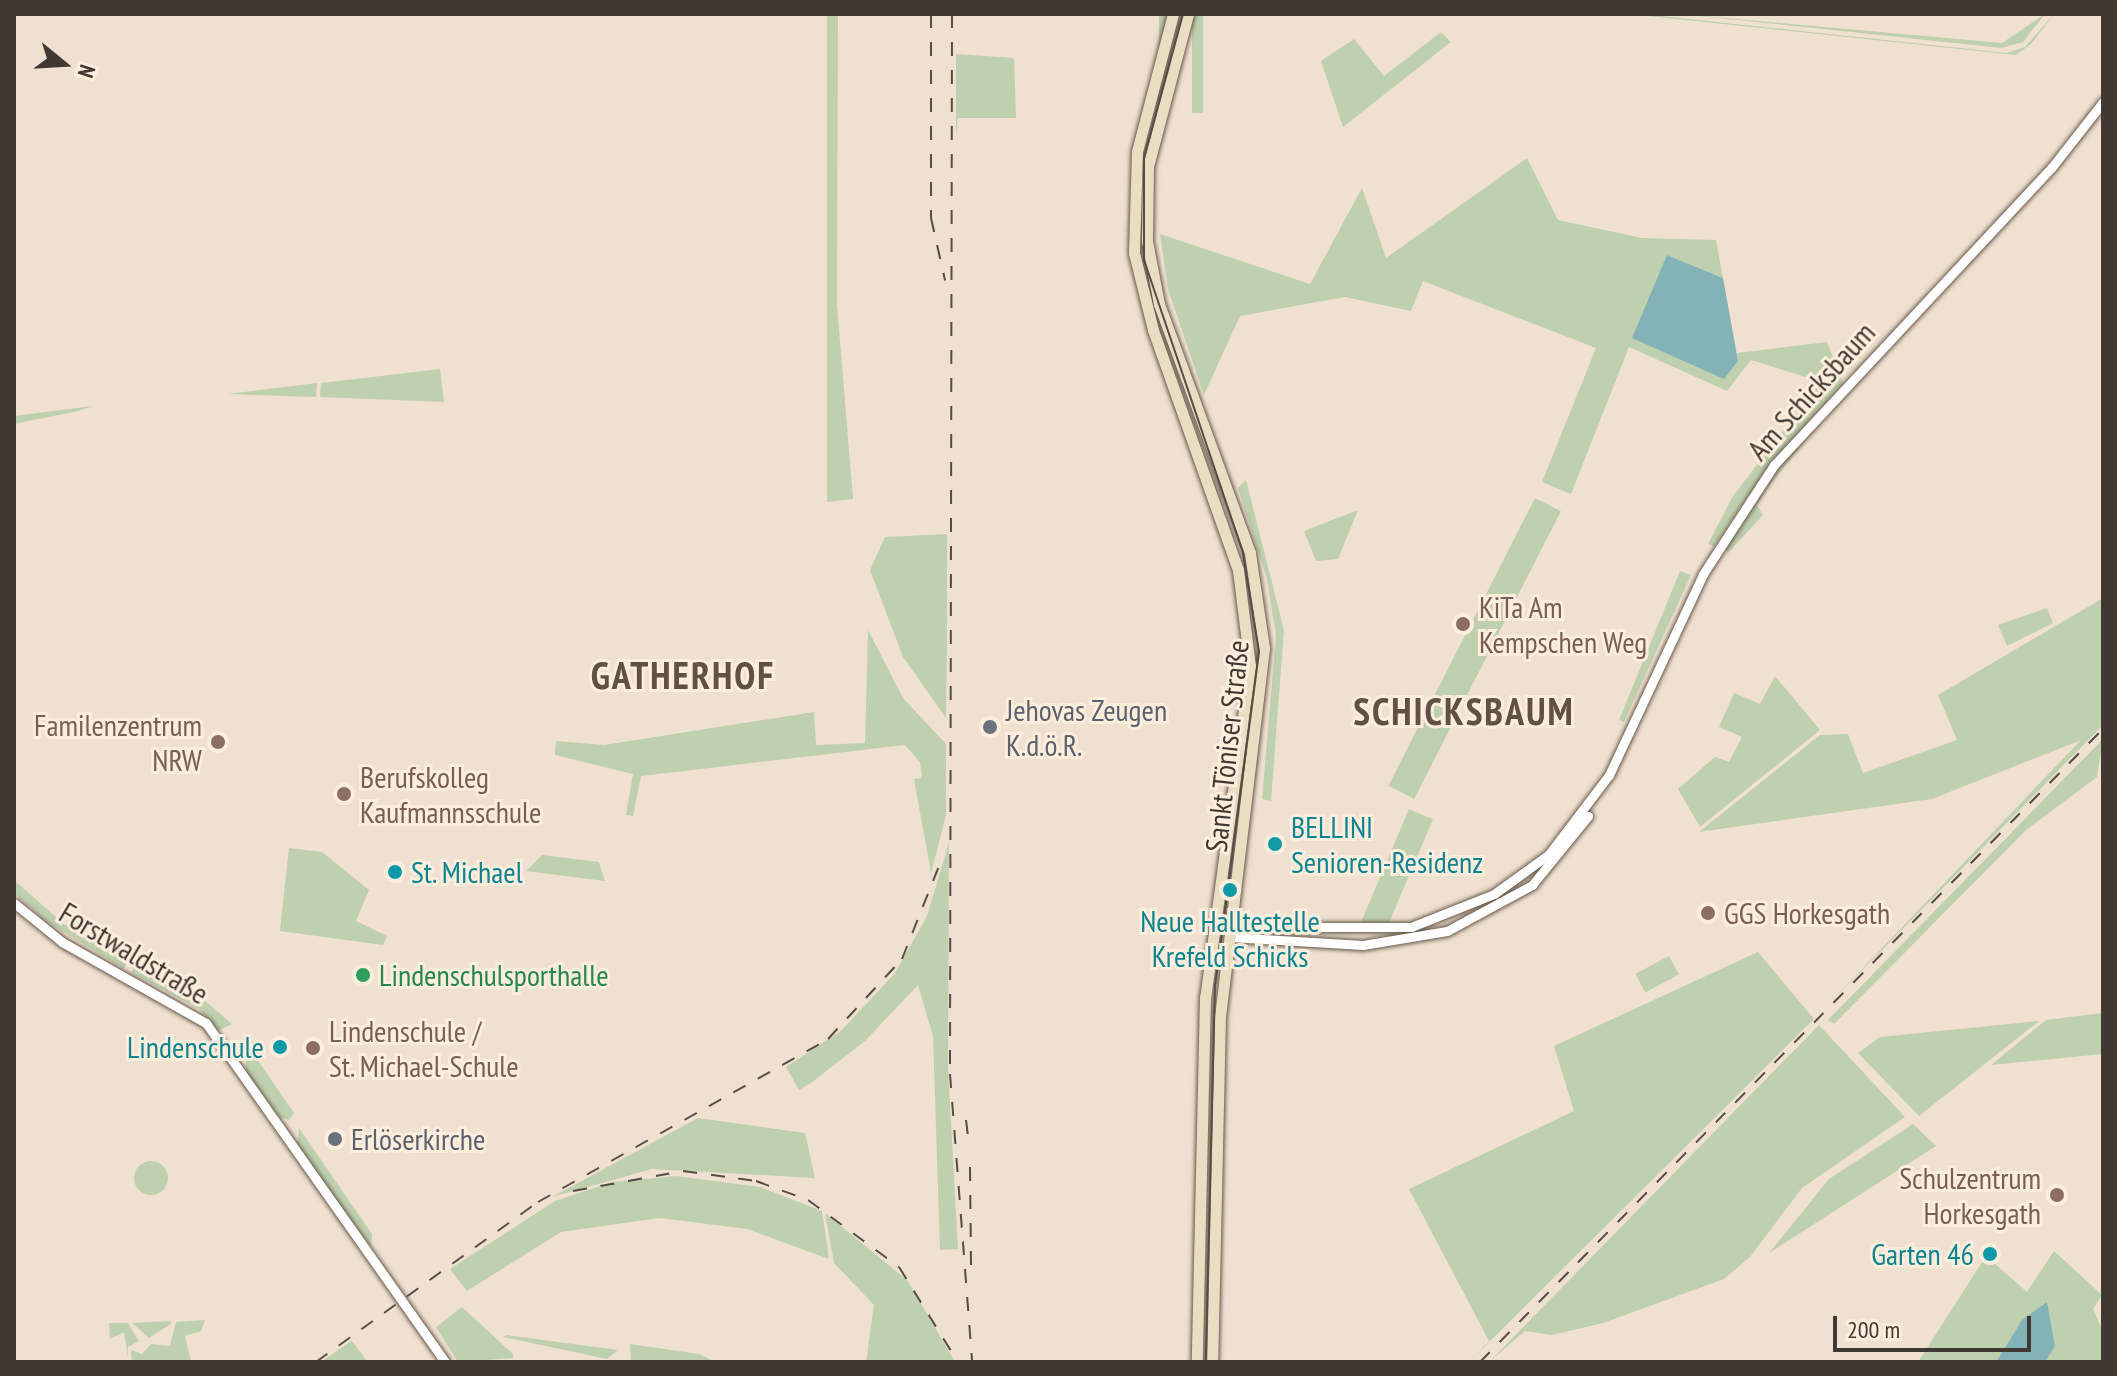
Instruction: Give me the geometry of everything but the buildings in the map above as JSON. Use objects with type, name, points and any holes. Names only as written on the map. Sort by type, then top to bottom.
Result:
[{"type":"main road","name":"Sankt Töniser Straße","points":[[1173,14],[1137,151],[1134,253],[1153,330],[1238,570],[1250,666],[1205,997],[1197,1362]]},
{"type":"main road","name":"Sankt Töniser Straße","points":[[1188,14],[1154,137],[1146,220],[1159,304],[1229,486],[1263,627],[1262,697],[1231,932],[1217,1069],[1212,1362]]},
{"type":"street","name":"Am Schicksbaum","points":[[1231,932],[1363,945],[1463,925],[1501,906],[1555,863],[1619,757],[1691,596],[1774,465],[2052,167],[2103,102]]},
{"type":"street","name":"Am Schicksbaum","points":[[1231,932],[1411,927],[1494,894],[1560,843],[1619,757]]},
{"type":"street","name":"Forstwaldstraße","points":[[14,903],[62,942],[206,1023],[445,1362]]},
{"type":"green space","points":[[827,14],[838,14],[837,305],[853,499],[827,502]]},
{"type":"green space","points":[[1159,14],[1169,14],[1169,109],[1159,109]]},
{"type":"green space","points":[[1192,14],[1203,14],[1203,113],[1192,113]]},
{"type":"green space","points":[[1629,14],[2007,53],[2025,47],[2054,14],[2031,44],[2016,55]]},
{"type":"green space","points":[[1680,14],[2002,43],[2045,14],[2023,42],[2002,48]]},
{"type":"green space","points":[[1441,32],[1451,42],[1343,127],[1321,61],[1354,39],[1384,76]]},
{"type":"green space","points":[[956,54],[1014,58],[1016,118],[958,118],[956,137]]},
{"type":"green space","points":[[1527,158],[1558,220],[1642,238],[1716,240],[1723,278],[1667,255],[1696,366],[1738,361],[1737,353],[1827,342],[1843,383],[1765,471],[1714,546],[1708,544],[1733,496],[1821,382],[1751,360],[1727,391],[1629,347],[1571,494],[1542,482],[1596,348],[1423,281],[1411,311],[1345,297],[1240,316],[1204,395],[1168,289],[1160,234],[1310,284],[1362,188],[1386,258]]},
{"type":"green space","points":[[440,369],[444,402],[320,397],[321,383]]},
{"type":"green space","points":[[317,383],[316,397],[228,394]]},
{"type":"green space","points":[[1848,388],[1771,483],[1757,505],[1763,515],[1729,552],[1723,549],[1771,476]]},
{"type":"green space","points":[[93,406],[78,411],[14,424],[14,416]]},
{"type":"green space","points":[[1246,480],[1284,630],[1271,801],[1262,799],[1276,636],[1267,579],[1238,488]]},
{"type":"green space","points":[[1535,498],[1561,511],[1414,799],[1388,786]]},
{"type":"green space","points":[[1358,510],[1338,559],[1316,561],[1304,531]]},
{"type":"green space","points":[[947,534],[946,718],[903,657],[870,570],[885,537]]},
{"type":"green space","points":[[1680,571],[1691,575],[1624,722],[1619,720]]},
{"type":"green space","points":[[2103,598],[2103,725],[1821,1012],[2081,740],[1932,799],[1699,832],[1820,735],[1848,734],[1863,773],[1957,740],[1938,695]]},
{"type":"green space","points":[[2047,608],[2053,623],[2007,646],[1998,625]]},
{"type":"green space","points":[[868,630],[903,698],[946,744],[946,815],[931,873],[914,779],[922,778],[920,762],[905,745],[641,776],[633,816],[626,815],[633,774],[555,755],[556,741],[604,745],[814,712],[816,745],[865,743]]},
{"type":"green space","points":[[1775,676],[1820,730],[1700,827],[1678,789],[1715,757],[1729,762],[1742,737],[1719,727],[1734,693],[1760,704]]},
{"type":"green space","points":[[2103,739],[2097,777],[2026,830],[1834,1024],[1828,1020]]},
{"type":"green space","points":[[1409,809],[1433,819],[1385,931],[1361,921]]},
{"type":"green space","points":[[949,842],[948,1067],[958,1249],[940,1250],[933,1036],[918,985],[865,1041],[811,1083],[799,1090],[786,1067],[841,1031],[895,973],[927,916]]},
{"type":"green space","points":[[289,848],[322,852],[369,890],[356,921],[387,936],[383,945],[280,931]]},
{"type":"green space","points":[[542,855],[599,862],[605,881],[526,871]]},
{"type":"green space","points":[[14,880],[64,924],[128,960],[124,969],[46,921],[14,893]]},
{"type":"green space","points":[[1758,952],[1814,1019],[1469,1362],[1489,1341],[1409,1189],[1574,1111],[1554,1046]]},
{"type":"green space","points":[[1669,956],[1679,975],[1645,992],[1635,974]]},
{"type":"green space","points":[[135,963],[204,1000],[232,1024],[218,1031],[199,1009],[132,973]]},
{"type":"green space","points":[[2103,1013],[2103,1054],[1991,1065],[2046,1020]]},
{"type":"green space","points":[[2039,1021],[1919,1116],[1858,1053],[1880,1037]]},
{"type":"green space","points":[[1819,1025],[1905,1117],[1802,1188],[1750,1257],[1724,1279],[1603,1323],[1552,1335],[1525,1331],[1489,1362]]},
{"type":"green space","points":[[246,1043],[294,1113],[289,1120],[276,1116],[246,1073]]},
{"type":"green space","points":[[698,1118],[805,1133],[815,1178],[652,1169],[552,1197]]},
{"type":"green space","points":[[1913,1124],[1936,1146],[1769,1253],[1829,1179]]},
{"type":"green space","points":[[299,1128],[372,1234],[371,1247],[297,1147]]},
{"type":"green space","points":[[151,1161],[163,1166],[168,1178],[163,1190],[151,1195],[139,1190],[134,1178],[139,1166]]},
{"type":"green space","points":[[676,1176],[760,1187],[822,1211],[829,1259],[747,1229],[659,1218],[561,1232],[467,1291],[450,1269],[555,1201],[612,1182]]},
{"type":"green space","points":[[825,1213],[908,1281],[955,1362],[866,1362],[874,1305],[834,1263]]},
{"type":"green space","points":[[2054,1251],[2102,1295],[2093,1309],[2103,1331],[2103,1362],[2045,1362],[2055,1346],[2047,1303],[2022,1320],[1996,1362],[1918,1362],[1986,1256],[2027,1292]]},
{"type":"green space","points":[[462,1307],[513,1354],[513,1358],[458,1362],[436,1327]]},
{"type":"green space","points":[[205,1320],[201,1331],[185,1336],[191,1361],[132,1362],[131,1350],[142,1354],[151,1344],[170,1346],[176,1322]]},
{"type":"green space","points":[[170,1321],[171,1324],[149,1338],[132,1323]]},
{"type":"green space","points":[[109,1323],[128,1323],[139,1341],[128,1347],[128,1357],[124,1332],[110,1339]]},
{"type":"green space","points":[[507,1335],[618,1350],[607,1359],[503,1337]]},
{"type":"green space","points":[[351,1341],[368,1362],[321,1362]]},
{"type":"green space","points":[[630,1344],[699,1354],[715,1362],[631,1362]]},
{"type":"water","points":[[1667,255],[1723,278],[1738,361],[1724,379],[1632,338]]},
{"type":"water","points":[[2047,1302],[2055,1346],[2045,1362],[1996,1362],[2022,1320]]},
{"type":"tram line","points":[[1183,14],[1144,159],[1144,260],[1243,553],[1259,652],[1215,984],[1206,1362]]},
{"type":"railway","points":[[931,14],[931,218],[945,280]]},
{"type":"railway","points":[[952,14],[950,1074],[972,1362]]},
{"type":"railway","points":[[1480,1362],[2103,729]]},
{"type":"railway","points":[[316,1362],[538,1202],[828,1039],[902,959],[943,856]]},
{"type":"railway","points":[[966,1120],[968,1137]]},
{"type":"railway","points":[[970,1167],[971,1271]]},
{"type":"railway","points":[[573,1191],[683,1171],[756,1181],[808,1200],[899,1267],[958,1362]]},
{"type":"place","name":"KiTa Am Kempschen Weg","points":[[1463,624]]},
{"type":"place","name":"Jehovas Zeugen K.d.ö.R.","points":[[990,727]]},
{"type":"place","name":"Familenzentrum NRW","points":[[218,742]]},
{"type":"place","name":"Berufskolleg Kaufmannsschule","points":[[344,794]]},
{"type":"place","name":"BELLINI Senioren-Residenz","points":[[1275,844]]},
{"type":"place","name":"St. Michael","points":[[395,872]]},
{"type":"place","name":"Neue Halltestelle Krefeld Schicks","points":[[1230,890]]},
{"type":"place","name":"GGS Horkesgath","points":[[1708,913]]},
{"type":"place","name":"Lindenschulsporthalle","points":[[363,975]]},
{"type":"place","name":"Lindenschule","points":[[280,1047]]},
{"type":"place","name":"Lindenschule / St. Michael-Schule","points":[[313,1048]]},
{"type":"place","name":"Erlöserkirche","points":[[335,1139]]},
{"type":"place","name":"Schulzentrum Horkesgath","points":[[2057,1195]]},
{"type":"place","name":"Garten 46","points":[[1990,1254]]},
{"type":"district","name":"GATHERHOF","points":[[683,675]]},
{"type":"district","name":"SCHICKSBAUM","points":[[1464,711]]}]
